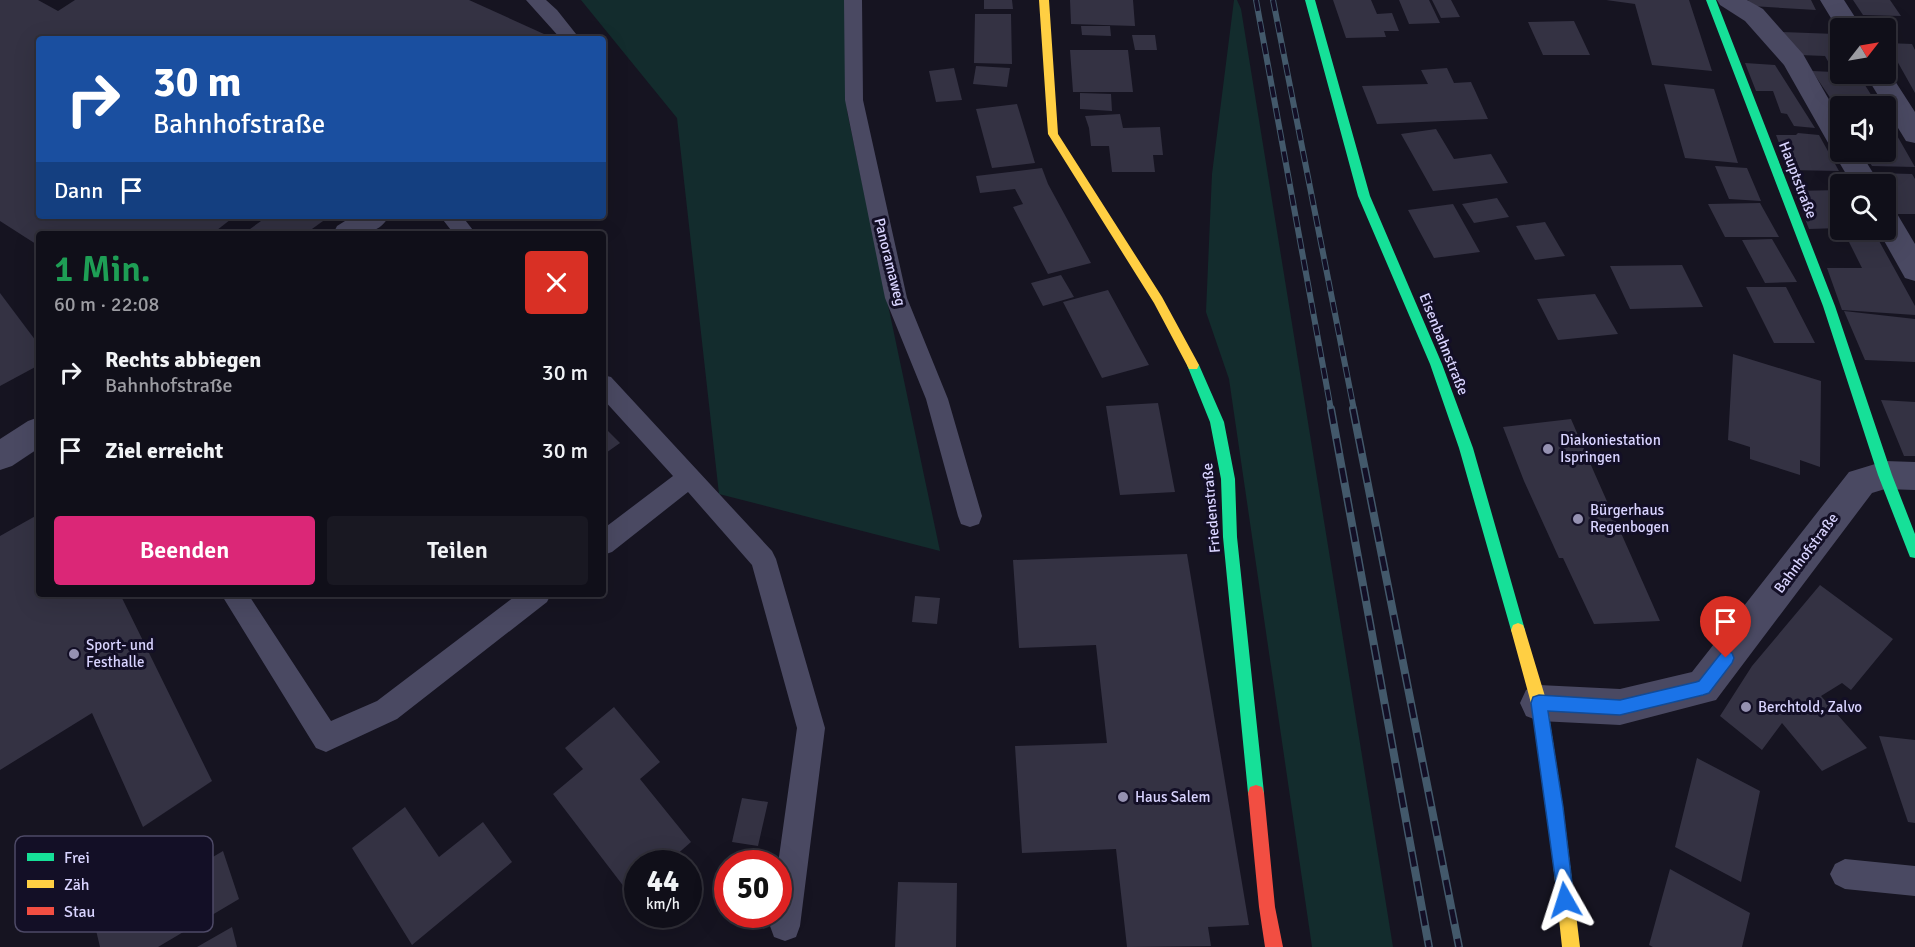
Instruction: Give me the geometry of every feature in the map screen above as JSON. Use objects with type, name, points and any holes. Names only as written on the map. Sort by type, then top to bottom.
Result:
[{"type":"street","name":"Friedenstraße","points":[[1044,0],[1053,134],[1158,300],[1194,366],[1217,422],[1228,479],[1230,537],[1267,907],[1274,947]]},
{"type":"street","name":"Eisenbahnstraße","points":[[1310,0],[1364,196],[1436,364],[1466,448],[1539,703]]},
{"type":"street","name":"Hauptstraße","points":[[1711,0],[1829,306],[1900,476],[1915,552]]},
{"type":"street","points":[[1729,0],[1754,15],[1794,60],[1830,123]]},
{"type":"street","points":[[1832,0],[1844,18]]},
{"type":"street","points":[[1884,84],[1915,134]]},
{"type":"street","points":[[352,231],[370,219]]},
{"type":"street","points":[[1896,237],[1915,270]]},
{"type":"street","points":[[0,456],[36,433]]},
{"type":"street","name":"Bahnhofstraße","points":[[1539,703],[1620,707],[1703,687],[1861,482],[1900,476]]},
{"type":"street","points":[[1539,703],[1555,807],[1570,947]]},
{"type":"lane","points":[[535,0],[551,14],[569,36]]},
{"type":"lane","name":"Panoramaweg","points":[[853,0],[854,100],[896,298],[937,399],[970,516]]},
{"type":"lane","points":[[453,219],[463,231]]},
{"type":"lane","points":[[606,387],[764,559],[811,728],[792,873]]},
{"type":"lane","points":[[606,542],[690,477]]},
{"type":"lane","points":[[236,597],[326,738],[387,710],[534,597]]},
{"type":"lane","points":[[1845,874],[1915,881]]},
{"type":"green space","points":[[581,0],[850,0],[847,111],[940,551],[719,494],[677,118]]},
{"type":"green space","points":[[1234,0],[1237,0],[1241,9],[1393,947],[1312,947],[1229,379],[1206,312],[1212,174]]},
{"type":"building","points":[[0,0],[38,0],[58,11],[75,0],[469,0],[548,36],[36,36],[36,219],[231,219],[216,231],[36,231],[36,244],[0,221]]},
{"type":"building","points":[[984,0],[1012,0],[1013,9],[984,9]]},
{"type":"building","points":[[1070,0],[1133,0],[1135,26],[1071,24]]},
{"type":"building","points":[[1333,0],[1371,0],[1377,14],[1392,13],[1399,31],[1384,31],[1386,37],[1346,38]]},
{"type":"building","points":[[1399,0],[1429,0],[1440,23],[1409,24]]},
{"type":"building","points":[[1432,0],[1451,0],[1460,17],[1441,18]]},
{"type":"building","points":[[1606,0],[1689,0],[1712,71],[1652,65],[1635,4]]},
{"type":"building","points":[[1748,0],[1811,0],[1816,10],[1751,6]]},
{"type":"building","points":[[1853,0],[1890,0],[1901,16],[1863,15]]},
{"type":"building","points":[[975,14],[1011,14],[1012,64],[974,63]]},
{"type":"building","points":[[1574,21],[1590,55],[1543,55],[1528,22]]},
{"type":"building","points":[[1081,26],[1110,26],[1111,36],[1082,35]]},
{"type":"building","points":[[1782,32],[1830,34],[1830,65],[1825,56],[1800,55]]},
{"type":"building","points":[[1132,35],[1155,35],[1157,50],[1135,50]]},
{"type":"building","points":[[1896,43],[1912,44],[1915,50],[1915,93],[1896,59]]},
{"type":"building","points":[[1070,50],[1128,50],[1133,92],[1073,92]]},
{"type":"building","points":[[1745,63],[1775,65],[1815,128],[1794,126],[1787,114],[1781,113],[1773,91],[1756,91]]},
{"type":"building","points":[[976,66],[1010,68],[1007,87],[973,84]]},
{"type":"building","points":[[954,68],[962,100],[936,102],[929,71]]},
{"type":"building","points":[[1447,68],[1454,83],[1471,82],[1488,119],[1377,124],[1362,86],[1428,84],[1421,70]]},
{"type":"building","points":[[1812,71],[1830,72],[1830,84],[1864,84],[1872,96],[1830,98]]},
{"type":"building","points":[[1664,84],[1714,89],[1738,163],[1685,158]]},
{"type":"building","points":[[1080,93],[1111,94],[1112,111],[1080,109]]},
{"type":"building","points":[[1017,104],[1035,163],[992,168],[976,109]]},
{"type":"building","points":[[1120,114],[1123,128],[1160,127],[1163,155],[1153,155],[1155,172],[1112,172],[1109,146],[1091,146],[1085,116]]},
{"type":"building","points":[[1436,129],[1454,159],[1491,154],[1508,183],[1433,191],[1401,134]]},
{"type":"building","points":[[1798,133],[1819,135],[1830,155],[1830,162],[1834,162],[1839,171],[1789,170],[1776,135],[1796,135]]},
{"type":"building","points":[[1896,134],[1915,167],[1872,166],[1869,162],[1896,162]]},
{"type":"building","points":[[1715,166],[1747,168],[1761,201],[1729,199]]},
{"type":"building","points":[[1042,168],[1048,184],[1091,263],[1048,274],[1013,207],[1023,204],[1015,189],[980,193],[976,176]]},
{"type":"building","points":[[1875,173],[1912,174],[1915,179],[1915,214],[1898,214],[1896,210],[1896,174]]},
{"type":"building","points":[[1830,190],[1830,228],[1809,229],[1794,191]]},
{"type":"building","points":[[1497,198],[1509,217],[1474,223],[1462,204]]},
{"type":"building","points":[[1760,203],[1779,237],[1725,237],[1708,204]]},
{"type":"building","points":[[1453,204],[1480,252],[1434,258],[1408,210]]},
{"type":"building","points":[[264,219],[326,219],[309,231],[247,231]]},
{"type":"building","points":[[1545,222],[1565,256],[1535,260],[1516,226]]},
{"type":"building","points":[[1772,239],[1797,282],[1765,283],[1742,240]]},
{"type":"building","points":[[1848,240],[1879,240],[1915,306],[1915,315],[1842,310],[1827,268],[1862,268]]},
{"type":"building","points":[[1682,265],[1703,307],[1630,309],[1610,266]]},
{"type":"building","points":[[1061,275],[1074,297],[1043,306],[1031,283]]},
{"type":"building","points":[[1746,287],[1786,287],[1815,343],[1774,343]]},
{"type":"building","points":[[1108,290],[1149,365],[1102,378],[1063,302]]},
{"type":"building","points":[[0,293],[36,341],[36,367],[0,386]]},
{"type":"building","points":[[1595,294],[1618,334],[1558,340],[1537,299]]},
{"type":"building","points":[[1844,311],[1915,319],[1915,362],[1865,360]]},
{"type":"building","points":[[1733,354],[1821,381],[1820,467],[1800,460],[1800,475],[1750,459],[1750,447],[1728,440]]},
{"type":"building","points":[[1881,400],[1915,402],[1915,456],[1904,456]]},
{"type":"building","points":[[1158,403],[1175,492],[1120,495],[1106,406]]},
{"type":"building","name":"Bürgerhaus Regenbogen","points":[[1571,419],[1660,621],[1594,624],[1563,558],[1559,558],[1524,481],[1503,427]]},
{"type":"building","points":[[606,429],[620,443],[606,453]]},
{"type":"building","name":"Sport- und Festhalle","points":[[36,516],[36,597],[121,597],[212,781],[143,827],[92,713],[0,770],[0,536]]},
{"type":"building","name":"Haus Salem","points":[[1187,554],[1249,925],[1208,927],[1211,946],[1127,947],[1116,849],[1022,853],[1015,746],[1107,743],[1096,645],[1019,648],[1013,560]]},
{"type":"building","points":[[1820,585],[1893,639],[1851,690],[1842,683],[1821,696],[1867,748],[1822,771],[1782,723],[1762,750],[1720,716],[1752,666]]},
{"type":"building","points":[[915,596],[940,598],[937,624],[912,622]]},
{"type":"building","points":[[614,707],[660,762],[640,779],[691,842],[682,850],[624,850],[624,887],[553,794],[583,769],[565,748]]},
{"type":"building","points":[[1879,736],[1915,740],[1915,823],[1908,822]]},
{"type":"building","points":[[1697,758],[1760,791],[1741,882],[1675,847]]},
{"type":"building","points":[[742,798],[768,802],[758,846],[732,842]]},
{"type":"building","points":[[405,807],[439,857],[483,822],[512,862],[412,945],[352,848]]},
{"type":"building","points":[[223,851],[239,899],[213,914],[213,857]]},
{"type":"building","points":[[1670,869],[1750,913],[1742,947],[1653,947],[1649,945]]},
{"type":"building","points":[[898,882],[957,883],[956,947],[895,947]]},
{"type":"building","points":[[232,927],[237,947],[197,947]]},
{"type":"building","points":[[96,932],[183,932],[158,947],[100,947]]},
{"type":"railway","points":[[1256,0],[1331,410]]},
{"type":"railway","points":[[1273,0],[1354,410]]},
{"type":"railway","points":[[1331,409],[1429,947]]},
{"type":"railway","points":[[1353,409],[1459,947]]},
{"type":"traffic: fast","points":[[1310,0],[1364,196],[1436,364],[1466,448],[1518,630]]},
{"type":"traffic: fast","points":[[1711,0],[1829,306],[1885,475],[1915,552]]},
{"type":"traffic: fast","points":[[1193,365],[1217,422],[1228,479],[1230,537],[1256,793]]},
{"type":"traffic: slow","points":[[1044,0],[1053,134],[1158,300],[1193,365]]},
{"type":"traffic: slow","points":[[1518,630],[1539,703],[1555,807],[1571,947]]},
{"type":"traffic: jam","points":[[1256,793],[1267,907],[1274,947]]},
{"type":"place","name":"Diakoniestation Ispringen","points":[[1548,449]]},
{"type":"place","name":"Bürgerhaus Regenbogen","points":[[1578,519]]},
{"type":"place","name":"Sport- und Festhalle","points":[[74,654]]},
{"type":"place","name":"Berchtold, Zalvo","points":[[1746,707]]},
{"type":"place","name":"Haus Salem","points":[[1123,797]]},
{"type":"route","points":[[1565,900],[1555,807],[1539,703],[1620,707],[1696,690],[1703,687],[1726,658]]}]
